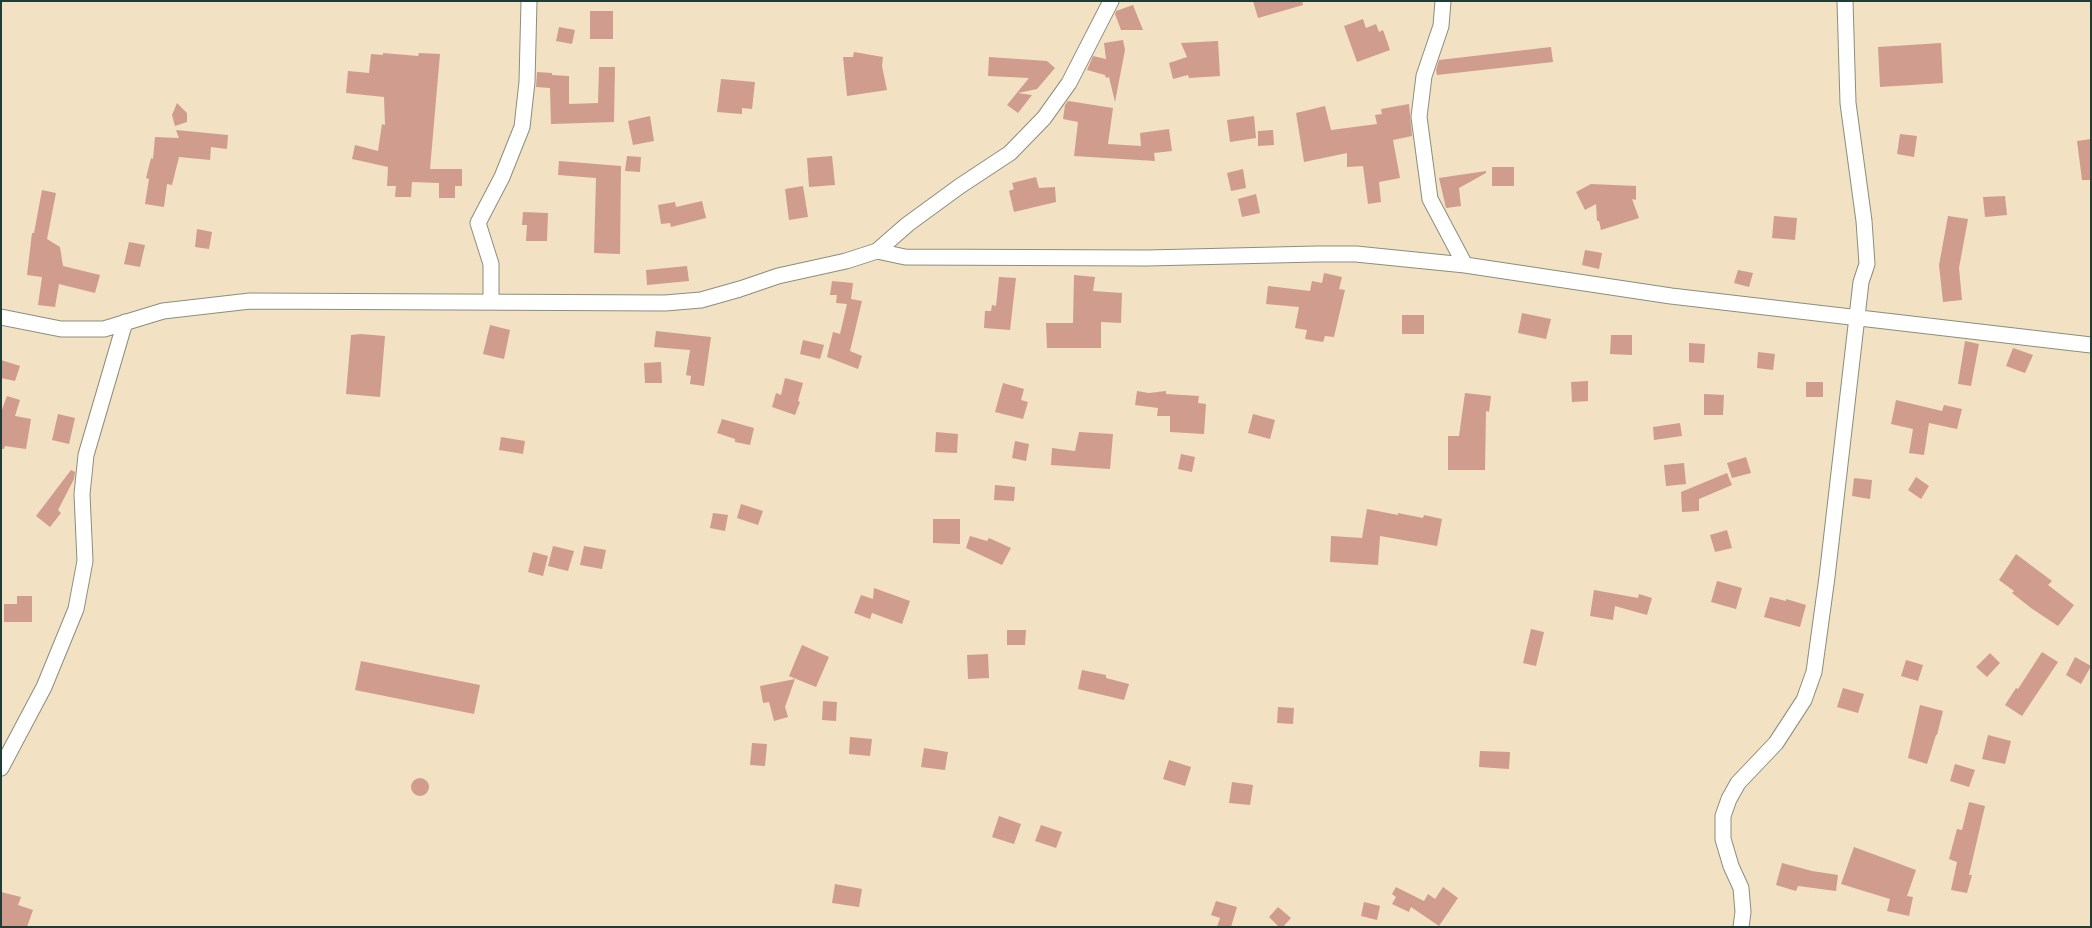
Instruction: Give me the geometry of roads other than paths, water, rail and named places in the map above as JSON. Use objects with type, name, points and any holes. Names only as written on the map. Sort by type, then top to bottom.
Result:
[{"type":"street","points":[[491,301],[491,264],[478,223],[502,177],[522,128],[527,82],[529,1]]},
{"type":"street","points":[[1,317],[61,329],[104,329],[163,311],[250,300],[665,303],[700,300],[778,276],[846,261],[877,251],[908,224],[1010,153],[1044,118],[1069,83],[1111,1]]},
{"type":"street","points":[[1443,1],[1441,26],[1424,76],[1419,117],[1430,200],[1465,265]]},
{"type":"street","points":[[1741,927],[1743,912],[1741,888],[1731,866],[1723,839],[1722,816],[1738,783],[1776,743],[1804,700],[1814,672],[1827,577],[1861,282],[1867,264],[1864,221],[1848,103],[1845,1]]},
{"type":"street","points":[[877,251],[914,258],[1147,258],[1346,254],[1465,265],[1671,296],[2091,345]]},
{"type":"street","points":[[1,768],[44,687],[76,609],[85,561],[82,494],[86,455],[125,322]]}]
